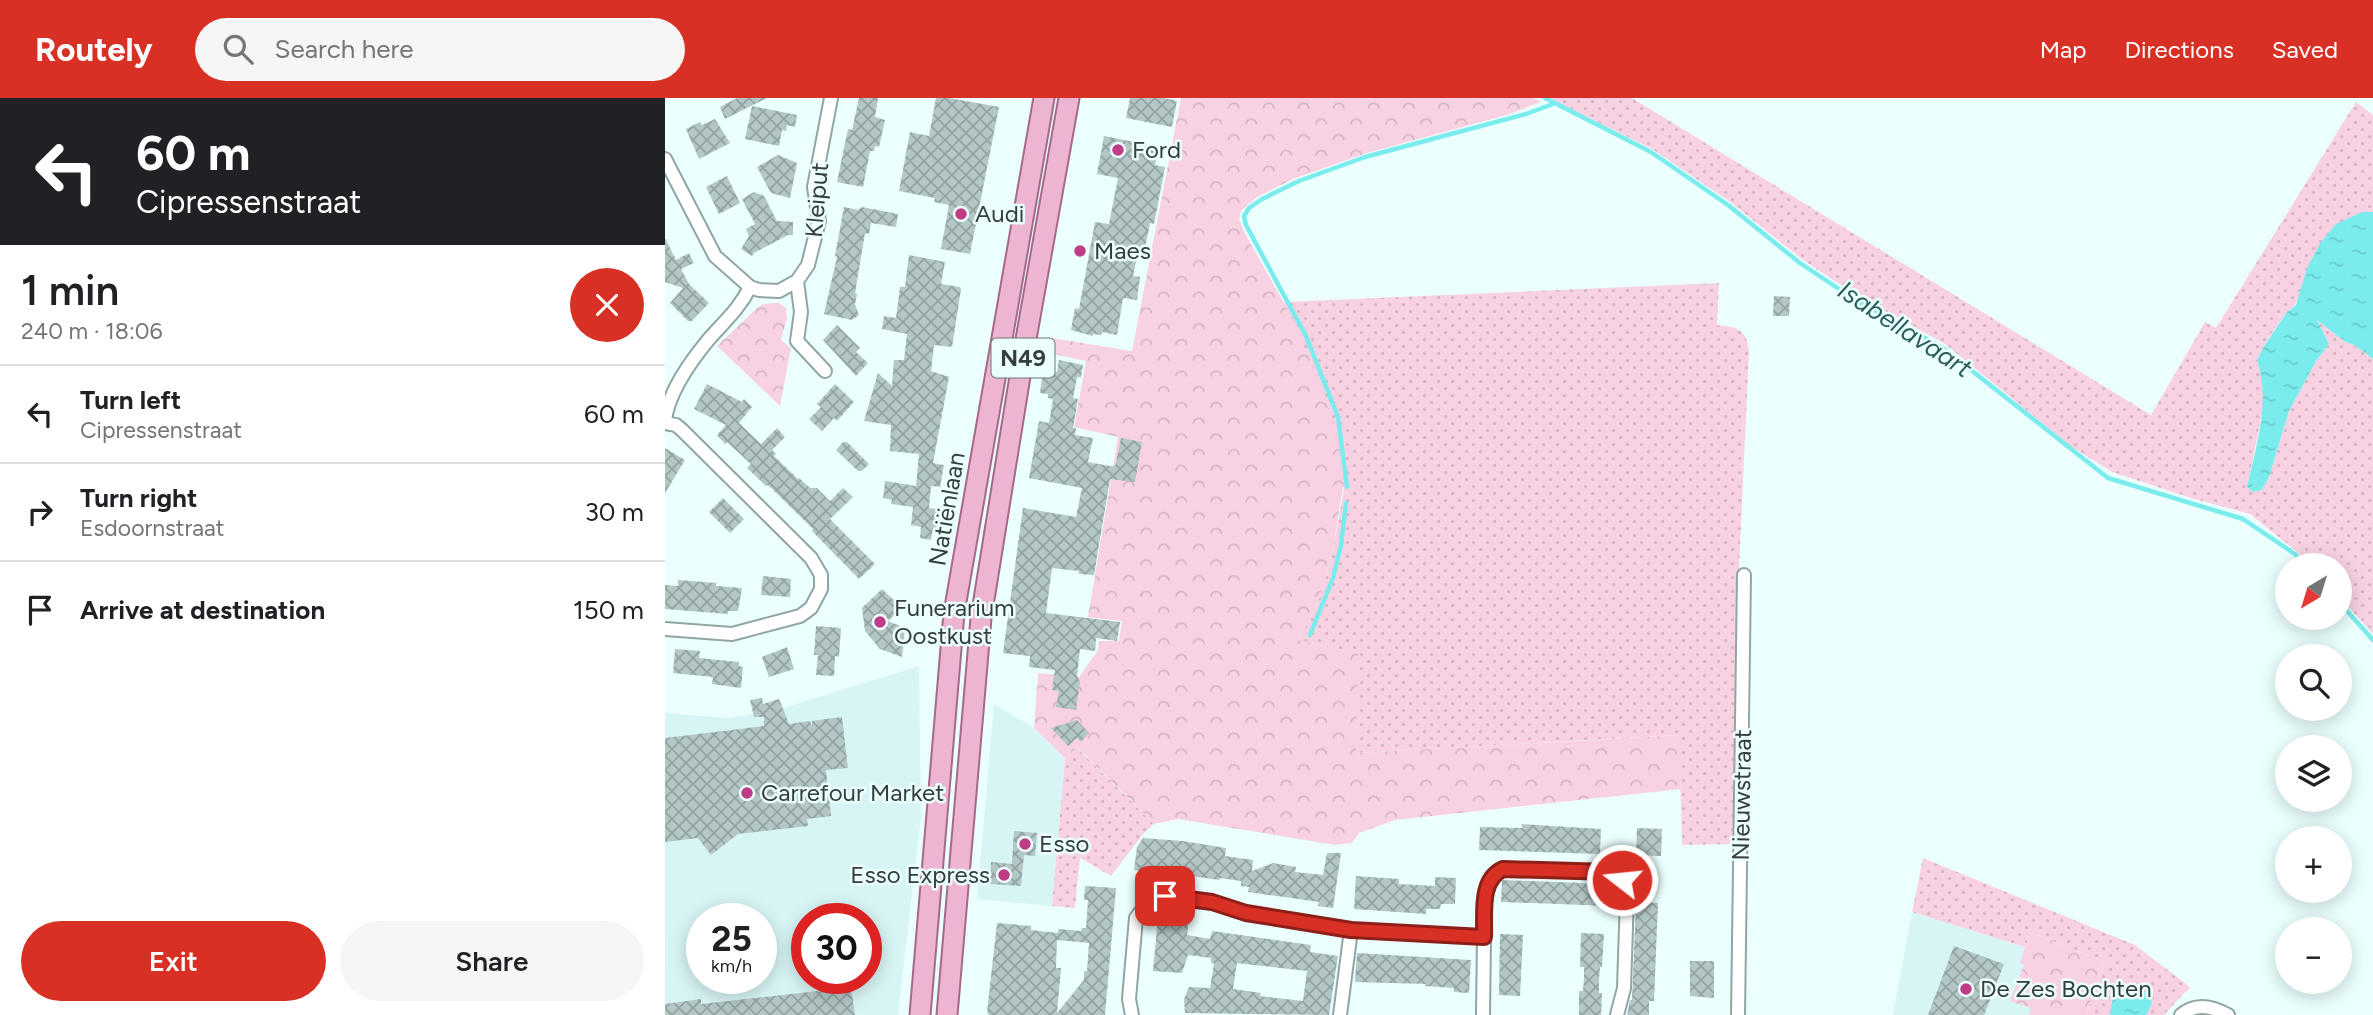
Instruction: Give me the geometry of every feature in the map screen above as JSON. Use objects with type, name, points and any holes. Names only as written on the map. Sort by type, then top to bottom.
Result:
[{"type":"main road","name":"Natiënlaan","points":[[921,1015],[954,613],[1044,98]]},
{"type":"main road","name":"Natiënlaan","points":[[947,1015],[981,618],[1025,339],[1069,98]]},
{"type":"street","name":"Kleiput","points":[[797,281],[809,265],[819,222],[814,187],[831,98]]},
{"type":"street","points":[[665,159],[715,256],[750,287],[759,290],[779,291],[797,281],[801,312],[797,341],[825,371]]},
{"type":"street","points":[[665,629],[721,634],[744,632],[806,612],[819,596],[822,582],[811,558],[682,430],[665,422],[667,403],[688,368],[708,340],[744,301],[750,287]]},
{"type":"street","name":"Nieuwstraat","points":[[1738,1015],[1744,575]]},
{"type":"street","points":[[1483,1015],[1486,889],[1495,873],[1503,869],[1611,872],[1622,880],[1627,896],[1624,988],[1617,1015]]},
{"type":"street","points":[[1132,1015],[1129,999],[1136,918],[1147,903],[1156,898],[1179,897],[1212,902],[1246,913],[1351,930],[1484,937]]},
{"type":"street","points":[[1340,1015],[1351,930]]},
{"type":"street","points":[[2181,1015],[2196,1007],[2209,1007],[2228,1015]]},
{"type":"shaded area","points":[[919,666],[921,816],[898,1015],[665,1015],[665,713],[726,718],[770,712]]},
{"type":"shaded area","points":[[994,704],[1034,728],[1065,758],[1052,906],[977,899]]},
{"type":"shaded area","points":[[1912,912],[2025,947],[2086,1015],[1893,1015]]},
{"type":"green space","points":[[1181,98],[1534,98],[1541,102],[1507,115],[1367,153],[1293,179],[1257,197],[1241,211],[1239,220],[1288,310],[1311,363],[1332,416],[1346,469],[1332,555],[1319,599],[1299,640],[1358,654],[1356,753],[1680,735],[1681,789],[1395,820],[1359,833],[1352,843],[1335,845],[1178,819],[1154,824],[1077,747],[1065,758],[1034,728],[1038,673],[1079,677],[1098,650],[1099,641],[1119,641],[1122,621],[1088,617],[1118,437],[1074,427],[1086,361],[1043,352],[1046,337],[1132,351]]},
{"type":"green space","points":[[1549,98],[1632,98],[2151,415],[2205,322],[2216,328],[2356,102],[2373,115],[2373,212],[2362,212],[2280,321],[2257,360],[2264,382],[2263,409],[2247,487],[2253,492],[2262,490],[2269,477],[2289,411],[2316,361],[2329,344],[2316,318],[2344,341],[2373,359],[2373,634],[2352,611],[2352,553],[2298,553],[2250,514],[2112,472],[2069,445],[1945,344],[1853,293],[1803,260],[1730,202],[1652,149]]},
{"type":"green space","points":[[1719,283],[1717,325],[1740,330],[1746,338],[1749,351],[1739,569],[1737,844],[1682,845],[1679,735],[1355,753],[1357,654],[1299,640],[1319,599],[1332,555],[1344,489],[1284,302]]},
{"type":"green space","points":[[779,303],[786,308],[787,318],[781,340],[791,348],[780,406],[717,346],[757,308],[763,304]]},
{"type":"green space","points":[[1076,747],[1154,824],[1111,876],[1080,858],[1075,908],[1052,906],[1065,758]]},
{"type":"green space","points":[[1923,858],[2135,945],[2190,987],[2164,1015],[2086,1015],[2105,962],[2030,932],[2025,947],[1912,912]]},
{"type":"green space","points":[[2030,932],[2105,962],[2086,1015],[2029,1015],[2031,1008],[2010,1001],[2024,965],[2020,963]]},
{"type":"water","points":[[2362,212],[2373,212],[2373,359],[2317,320],[2329,344],[2316,361],[2289,411],[2269,477],[2262,490],[2253,492],[2247,487],[2261,424],[2263,392],[2257,360],[2287,312],[2296,305],[2307,268],[2321,242],[2336,224]]},
{"type":"water","points":[[2137,989],[2148,993],[2152,1003],[2146,1015],[2110,1015],[2112,1001],[2122,993]]},
{"type":"building","points":[[737,98],[767,98],[725,119],[720,107]]},
{"type":"building","points":[[859,98],[878,98],[875,117],[885,120],[879,147],[875,146],[874,151],[870,151],[863,187],[837,182],[848,129],[852,130]]},
{"type":"building","points":[[936,98],[999,107],[970,254],[941,249],[949,205],[934,202],[935,198],[899,191],[910,132],[929,136]]},
{"type":"building","points":[[1130,98],[1164,98],[1177,101],[1172,127],[1126,118]]},
{"type":"building","points":[[752,106],[797,115],[795,127],[787,125],[786,131],[782,130],[779,146],[745,139]]},
{"type":"building","points":[[715,119],[730,143],[699,159],[686,129]]},
{"type":"building","points":[[1104,136],[1159,147],[1155,165],[1165,167],[1154,224],[1150,223],[1144,254],[1138,253],[1133,276],[1140,277],[1137,300],[1123,298],[1117,335],[1102,332],[1101,335],[1093,336],[1071,330],[1075,308],[1079,309],[1095,222],[1109,224],[1118,178],[1097,174]]},
{"type":"building","points":[[778,155],[797,163],[790,198],[771,193],[757,167]]},
{"type":"building","points":[[727,176],[740,203],[719,214],[706,187]]},
{"type":"building","points":[[754,192],[764,196],[777,221],[793,222],[793,235],[788,235],[752,256],[741,249],[749,236],[746,229],[755,224],[742,199]]},
{"type":"building","points":[[844,207],[858,210],[862,207],[898,214],[896,227],[871,223],[869,234],[865,233],[855,293],[859,315],[852,320],[824,314],[837,257],[835,256]]},
{"type":"building","points":[[665,238],[676,260],[689,253],[694,263],[681,269],[689,284],[709,303],[692,321],[688,321],[670,303],[683,288],[665,282]]},
{"type":"building","points":[[909,255],[945,262],[941,284],[961,289],[952,347],[934,345],[931,371],[949,377],[933,463],[944,465],[940,487],[931,486],[929,508],[938,509],[936,529],[933,529],[931,540],[920,538],[921,527],[911,525],[913,507],[891,504],[892,500],[883,498],[885,481],[916,486],[919,454],[890,451],[891,425],[864,421],[878,373],[892,386],[894,360],[904,360],[907,334],[882,329],[884,316],[896,318],[900,287],[905,287]]},
{"type":"building","points":[[1774,296],[1790,297],[1789,316],[1773,316]]},
{"type":"building","points":[[837,325],[860,348],[856,352],[868,363],[856,376],[823,340]]},
{"type":"building","points":[[1059,360],[1083,365],[1081,377],[1077,377],[1073,398],[1078,399],[1073,428],[1076,428],[1075,435],[1093,438],[1088,462],[1115,467],[1121,438],[1142,442],[1135,482],[1110,479],[1094,575],[1052,568],[1046,613],[1120,622],[1117,641],[1096,638],[1095,651],[1080,649],[1077,676],[1080,682],[1076,710],[1056,707],[1059,691],[1052,690],[1055,670],[1029,667],[1030,656],[1003,653],[1023,508],[1076,517],[1082,488],[1029,478],[1039,421],[1049,423],[1053,399],[1048,398],[1048,394],[1040,393],[1043,372],[1057,372]]},
{"type":"building","points":[[707,384],[742,402],[744,399],[752,407],[739,423],[761,444],[777,428],[785,437],[772,450],[776,454],[774,456],[798,479],[810,488],[817,488],[830,501],[843,488],[853,497],[830,519],[875,564],[859,579],[813,529],[747,468],[751,464],[717,435],[726,425],[694,409]]},
{"type":"building","points":[[835,384],[854,402],[837,421],[834,418],[822,431],[809,419],[821,407],[817,404]]},
{"type":"building","points":[[843,442],[847,442],[869,464],[862,471],[858,471],[836,450]]},
{"type":"building","points":[[665,448],[685,460],[665,493]]},
{"type":"building","points":[[723,498],[744,519],[730,533],[709,512]]},
{"type":"building","points":[[763,576],[791,579],[790,597],[761,595]]},
{"type":"building","points":[[678,580],[742,588],[738,611],[728,611],[728,614],[665,609],[665,585],[678,586]]},
{"type":"building","name":"Funerarium Oostkust","points":[[882,589],[902,608],[888,621],[905,628],[902,657],[880,649],[865,631],[862,608]]},
{"type":"building","points":[[816,626],[841,628],[839,657],[835,656],[834,676],[816,675]]},
{"type":"building","points":[[787,647],[794,669],[769,677],[762,657]]},
{"type":"building","points":[[675,649],[700,651],[699,658],[739,662],[739,666],[743,667],[741,688],[712,684],[713,677],[673,673]]},
{"type":"building","name":"Carrefour Market","points":[[762,698],[763,704],[779,699],[789,724],[810,721],[812,726],[812,721],[842,717],[848,768],[826,770],[831,816],[807,819],[808,826],[738,834],[711,855],[698,838],[665,842],[665,738],[764,726],[764,717],[754,717],[750,700]]},
{"type":"building","points":[[1077,720],[1089,733],[1081,742],[1077,738],[1068,746],[1051,728]]},
{"type":"building","points":[[1522,824],[1601,829],[1600,854],[1479,850],[1480,827],[1522,828]]},
{"type":"building","points":[[1637,828],[1662,829],[1661,856],[1636,855]]},
{"type":"building","points":[[1014,831],[1037,833],[1035,856],[1024,855],[1021,886],[990,884],[991,862],[1012,864]]},
{"type":"building","points":[[1143,838],[1226,848],[1225,856],[1253,860],[1252,871],[1273,863],[1296,867],[1295,872],[1323,875],[1327,853],[1341,853],[1333,908],[1318,906],[1319,902],[1248,892],[1249,887],[1241,886],[1241,881],[1134,870],[1137,847]]},
{"type":"building","points":[[1356,876],[1399,879],[1399,884],[1435,886],[1435,877],[1456,878],[1455,904],[1441,904],[1440,909],[1426,909],[1426,914],[1354,909]]},
{"type":"building","points":[[1502,880],[1610,884],[1611,906],[1501,902]]},
{"type":"building","points":[[1085,886],[1116,888],[1105,1015],[989,1015],[987,1012],[997,923],[1031,926],[1031,930],[1058,933],[1058,929],[1081,931],[1086,928],[1088,900],[1084,900]],"holes":[[[1057,940],[1089,943],[1084,980],[1057,1013],[1061,968],[1056,968]]]},
{"type":"building","points":[[1636,902],[1658,903],[1654,1001],[1649,1001],[1649,1015],[1627,1015],[1632,1000]]},
{"type":"building","points":[[1158,917],[1189,918],[1187,935],[1210,939],[1212,931],[1311,945],[1310,952],[1338,956],[1329,1015],[1185,1013],[1184,999],[1189,987],[1210,988],[1214,963],[1211,963],[1211,958],[1188,955],[1182,973],[1153,971]],"holes":[[[1237,963],[1307,971],[1303,1001],[1260,996],[1261,993],[1233,989]]]},
{"type":"building","points":[[1581,933],[1604,934],[1599,980],[1599,993],[1602,993],[1601,1015],[1579,1015],[1579,991],[1583,991],[1584,979],[1584,967],[1580,967]]},
{"type":"building","points":[[1500,934],[1523,935],[1520,996],[1499,995]]},
{"type":"building","name":"De Zes Bochten","points":[[1954,946],[2004,964],[1984,1015],[1928,1015]]},
{"type":"building","points":[[1357,953],[1471,960],[1469,993],[1454,992],[1454,988],[1425,986],[1426,984],[1355,982]]},
{"type":"building","points":[[1690,961],[1714,961],[1714,998],[1690,996]]},
{"type":"building","points":[[791,994],[852,994],[855,1015],[665,1015],[665,1004],[701,999],[701,1004]]},
{"type":"waterway","name":"Isabellavaart","points":[[1545,98],[1651,152],[1728,205],[1800,263],[1851,297],[1943,348],[2108,478],[2243,519],[2294,553]]},
{"type":"waterway","points":[[1347,487],[1338,417],[1306,336],[1246,225],[1244,216],[1249,208],[1262,199],[1299,181],[1365,157],[1526,114],[1553,104]]},
{"type":"waterway","points":[[1310,635],[1333,578],[1341,545],[1346,503]]},
{"type":"waterway","name":"Isabellavaart","points":[[2352,616],[2373,640]]},
{"type":"place","name":"Ford","points":[[1118,150]]},
{"type":"place","name":"Audi","points":[[961,214]]},
{"type":"place","name":"Maes","points":[[1080,251]]},
{"type":"place","name":"Funerarium Oostkust","points":[[880,622]]},
{"type":"place","name":"Carrefour Market","points":[[747,793]]},
{"type":"place","name":"Esso","points":[[1025,844]]},
{"type":"place","name":"Esso Express","points":[[1004,875]]},
{"type":"place","name":"De Zes Bochten","points":[[1966,989]]},
{"type":"route","points":[[1165,896],[1212,902],[1246,913],[1351,930],[1484,937],[1486,889],[1489,880],[1503,869],[1611,872],[1622,880]]}]
